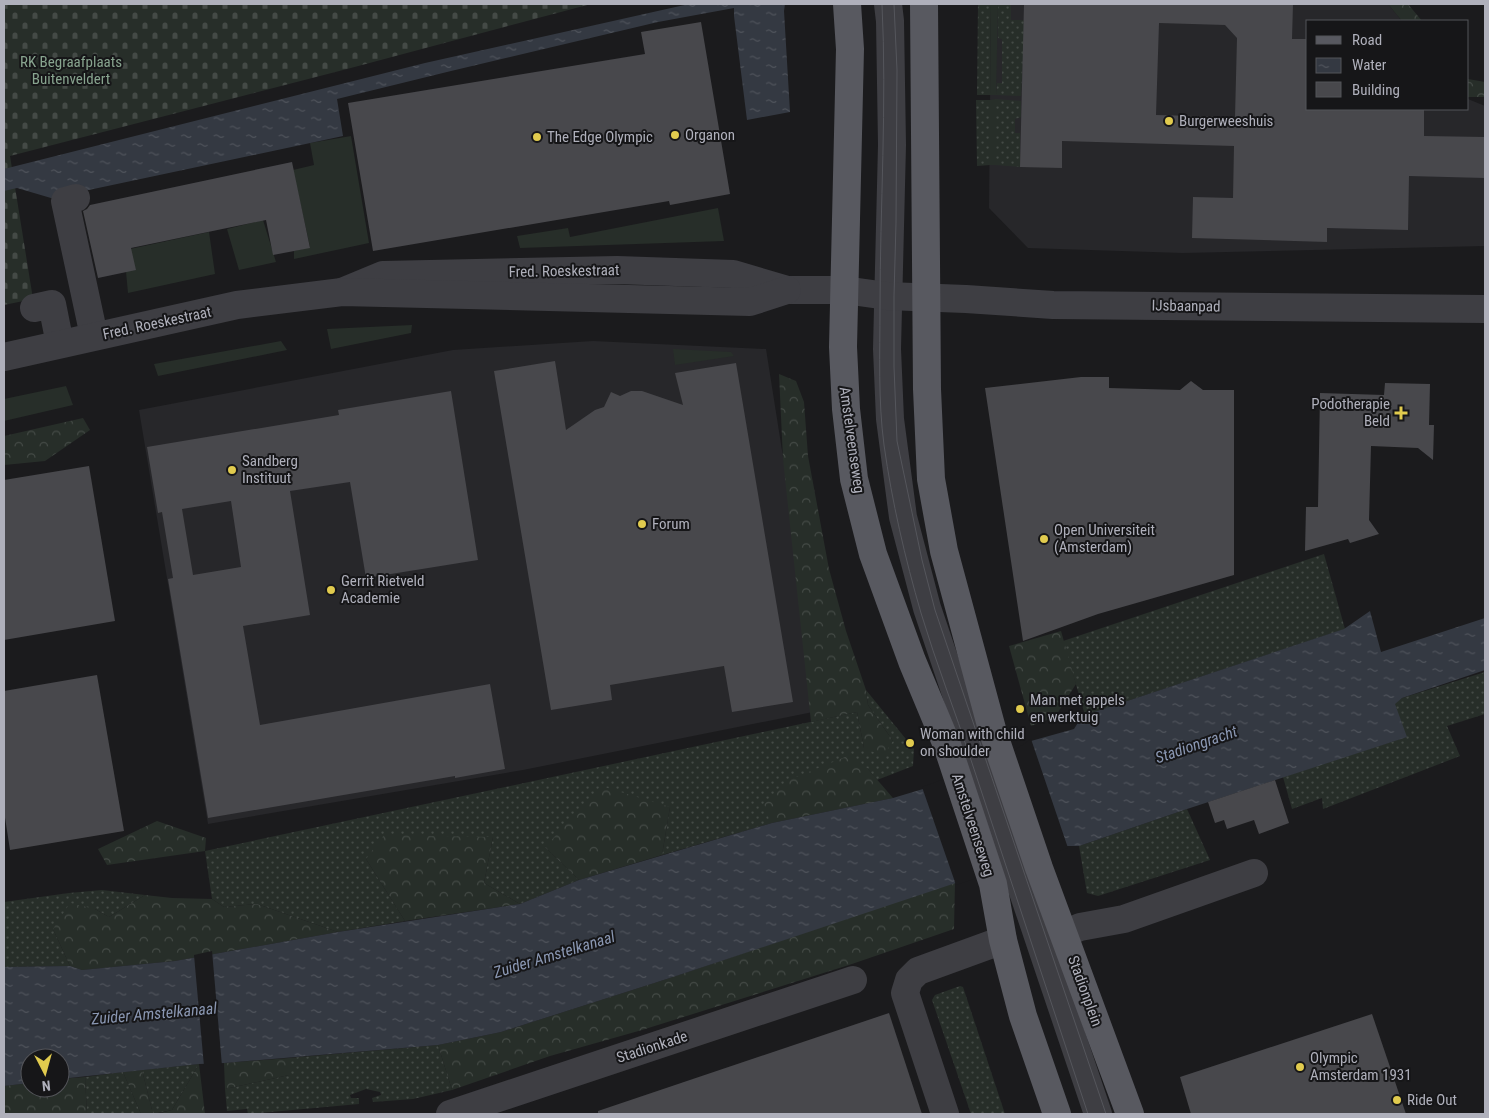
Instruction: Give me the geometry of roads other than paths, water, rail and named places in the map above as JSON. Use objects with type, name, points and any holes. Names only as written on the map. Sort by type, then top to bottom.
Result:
[{"type":"main road","name":"Amstelveenseweg","points":[[847,4],[850,49],[843,368],[854,479],[873,554],[912,662],[970,737],[1017,876]]},
{"type":"main road","name":"Amstelveenseweg","points":[[924,4],[927,389],[931,479],[944,551],[970,737],[1017,876]]},
{"type":"main road","name":"Stadionplein","points":[[1017,876],[1064,934],[1130,1114]]},
{"type":"main road","points":[[1017,876],[1003,940],[1023,1016],[1057,1114]]},
{"type":"street","name":"Amstelveenseweg","points":[[888,4],[890,21],[892,145],[887,296],[890,419],[903,517],[927,608],[970,737]]},
{"type":"street","points":[[76,198],[65,200],[94,336]]},
{"type":"street","name":"Fred. Roeskestraat","points":[[4,357],[237,305],[342,292],[750,302],[787,290],[844,290],[887,296]]},
{"type":"street","name":"IJsbaanpad","points":[[887,296],[1053,305],[1485,309]]},
{"type":"street","points":[[34,308],[52,304],[60,344]]},
{"type":"street","points":[[1064,934],[1080,927],[1124,919],[1254,873]]},
{"type":"street","name":"Stadionplein","points":[[1017,876],[1098,1114]]},
{"type":"street","points":[[945,1114],[905,993],[909,980],[918,971],[1003,940]]},
{"type":"street","name":"Stadionkade","points":[[450,1114],[853,980]]},
{"type":"water","points":[[689,4],[785,4],[790,112],[747,120],[734,8],[658,22],[337,99],[343,136],[51,198],[17,188],[4,191],[4,169],[425,63]]},
{"type":"water","points":[[1370,611],[1381,652],[1485,618],[1485,670],[1402,698],[1395,704],[1407,737],[1079,846],[1067,846],[501,1032],[438,1045],[199,1064],[70,1078],[70,1048],[20,1048],[20,1084],[4,1086],[4,967],[70,966],[82,970],[175,961],[338,932],[520,904],[579,880],[772,823],[893,798],[923,789],[1004,760],[1031,741],[1074,729],[1085,715],[1344,629]]},
{"type":"tram line","points":[[882,4],[884,80],[880,377],[882,428],[891,488],[904,551],[927,632],[1088,1114]]},
{"type":"tram line","points":[[894,4],[897,70],[894,296],[897,441],[922,560],[935,610],[1106,1114]]},
{"type":"place","name":"Burgerweeshuis","points":[[1169,121]]},
{"type":"place","name":"Organon","points":[[675,135]]},
{"type":"place","name":"The Edge Olympic","points":[[537,137]]},
{"type":"place","name":"Podotherapie Beld","points":[[1401,413]]},
{"type":"place","name":"Sandberg Instituut","points":[[232,470]]},
{"type":"place","name":"Forum","points":[[642,524]]},
{"type":"place","name":"Open Universiteit (Amsterdam)","points":[[1044,539]]},
{"type":"place","name":"Gerrit Rietveld Academie","points":[[331,590]]},
{"type":"place","name":"Man met appels en werktuig","points":[[1020,709]]},
{"type":"place","name":"Woman with child on shoulder","points":[[910,743]]},
{"type":"place","name":"Olympic Amsterdam 1931","points":[[1300,1067]]},
{"type":"place","name":"Ride Out","points":[[1397,1100]]},
{"type":"park label","name":"RK Begraafplaats Buitenveldert","points":[[71,70]]},
{"type":"water label","name":"Stadiongracht","points":[[1196,744]]},
{"type":"water label","name":"Zuider Amstelkanaal","points":[[554,954]]},
{"type":"water label","name":"Zuider Amstelkanaal","points":[[154,1013]]}]
